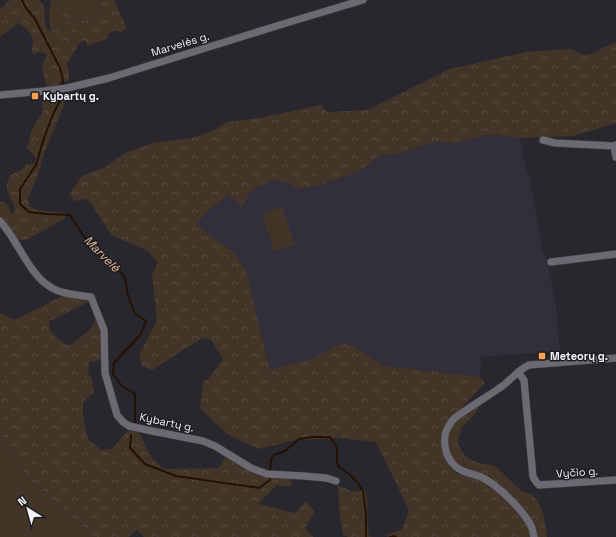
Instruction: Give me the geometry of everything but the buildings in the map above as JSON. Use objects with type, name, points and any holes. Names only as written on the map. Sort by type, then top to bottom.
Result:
[{"type":"street","name":"Marvelės g.","points":[[0,95],[56,90],[109,78],[363,0]]},
{"type":"street","points":[[543,140],[555,143],[615,146],[616,157]]},
{"type":"street","name":"Kybartų g.","points":[[0,221],[28,263],[48,286],[59,291],[91,297],[104,330],[105,373],[117,415],[123,422],[129,426],[203,441],[216,446],[251,468],[270,475],[304,476],[326,478],[336,481]]},
{"type":"street","points":[[551,262],[616,254]]},
{"type":"street","points":[[534,537],[528,521],[505,494],[482,477],[463,472],[450,460],[444,445],[447,429],[456,417],[503,386],[518,372],[529,366],[536,364],[616,358]]},
{"type":"street","name":"Vyčio g.","points":[[518,372],[524,380],[533,477],[537,483],[539,485],[616,480]]},
{"type":"shaded area","points":[[491,134],[520,138],[527,174],[529,174],[542,249],[547,259],[555,298],[560,351],[481,357],[480,377],[383,366],[355,347],[342,343],[309,360],[270,369],[246,271],[196,225],[212,207],[229,195],[250,192],[271,180],[289,183],[360,171],[379,156],[398,154],[435,142],[455,143]]},
{"type":"green space","points":[[10,0],[39,0],[44,7],[46,27],[51,32],[61,25],[73,21],[92,19],[97,15],[102,0],[114,0],[127,29],[121,32],[115,30],[108,34],[108,38],[88,46],[84,40],[78,44],[67,64],[69,80],[56,85],[46,86],[42,67],[47,56],[45,53],[39,51],[34,55],[32,49],[33,40],[27,30],[18,23],[0,37],[0,9]]},
{"type":"green space","points":[[51,0],[102,0],[98,13],[94,17],[89,20],[67,23],[58,27],[51,33],[49,8]]},
{"type":"green space","points":[[73,8],[76,19],[61,24],[58,13]]},
{"type":"green space","points":[[616,42],[616,123],[574,136],[520,138],[491,134],[455,143],[435,142],[398,154],[379,156],[360,171],[315,187],[296,188],[289,183],[271,180],[250,192],[241,207],[229,195],[212,207],[196,225],[233,252],[246,271],[270,369],[309,360],[342,343],[355,347],[383,366],[480,377],[485,383],[449,420],[443,430],[441,442],[445,456],[450,467],[456,473],[488,484],[499,492],[519,513],[527,524],[530,537],[408,537],[402,530],[409,510],[376,442],[341,438],[296,440],[258,449],[227,434],[200,408],[203,382],[210,377],[223,359],[211,340],[202,338],[152,370],[142,366],[139,355],[157,320],[152,274],[158,263],[148,251],[111,235],[87,199],[74,201],[69,194],[82,176],[105,167],[125,153],[153,143],[192,138],[213,131],[227,122],[260,118],[321,105],[327,112],[367,110],[450,69],[526,52],[570,49],[584,55],[595,53]]},
{"type":"green space","points":[[64,94],[66,97],[65,102],[28,199],[30,206],[36,210],[65,213],[65,218],[28,239],[17,239],[0,219],[0,202],[1,201],[7,204],[11,214],[15,212],[14,205],[7,189],[7,183],[10,175],[23,169],[26,165],[34,164],[36,157],[27,148],[32,129],[43,112],[43,97]]},
{"type":"green space","points":[[282,207],[295,245],[274,251],[262,213]]},
{"type":"green space","points":[[62,296],[88,299],[90,301],[50,321],[49,325],[51,332],[56,337],[66,345],[72,344],[91,329],[96,318],[101,329],[101,360],[89,362],[88,374],[92,378],[94,392],[83,402],[83,417],[88,439],[101,450],[112,449],[130,428],[139,432],[152,459],[164,469],[219,468],[225,457],[260,474],[291,477],[291,487],[277,485],[258,504],[295,513],[306,501],[315,512],[305,528],[313,537],[144,537],[137,530],[129,537],[94,537],[27,477],[0,433],[0,313],[15,320]]},
{"type":"green space","points":[[480,405],[474,415],[462,427],[458,443],[462,452],[469,459],[479,463],[495,466],[521,491],[531,494],[538,501],[543,513],[547,537],[536,537],[527,513],[498,483],[490,477],[458,465],[452,458],[448,450],[447,439],[452,425],[458,419]]},
{"type":"green space","points":[[0,433],[27,477],[94,537],[0,537]]},
{"type":"green space","points":[[338,485],[359,495],[361,500],[362,525],[368,528],[369,536],[373,537],[348,537],[343,534],[339,508]]},
{"type":"green space","points":[[365,490],[367,500],[368,528],[362,525],[361,500],[352,492]]},
{"type":"green space","points":[[402,530],[408,537],[388,537],[387,534]]},
{"type":"waterway","name":"Marvelė","points":[[22,0],[26,8],[35,19],[60,68],[63,80],[62,86]]},
{"type":"waterway","name":"Marvelė","points":[[62,91],[61,99],[54,112],[44,138],[36,165],[20,189],[20,204],[29,212],[70,215],[84,237],[121,272],[125,278],[128,296],[135,314],[146,321],[141,334],[114,363],[113,374],[122,386],[135,394],[135,423]]},
{"type":"waterway","name":"Marvelė","points":[[131,435],[130,448],[145,464],[176,476],[259,488],[270,480],[270,476]]},
{"type":"waterway","name":"Marvelė","points":[[270,472],[271,460],[274,455],[285,451],[299,439],[330,437],[337,447],[337,463],[339,467],[349,474],[363,491],[366,515],[366,537]]},
{"type":"waterway","name":"Marvelė","points":[[390,537],[396,537]]},
{"type":"place","name":"Kybartų g.","points":[[35,96]]},
{"type":"place","name":"Meteorų g.","points":[[542,356]]}]
